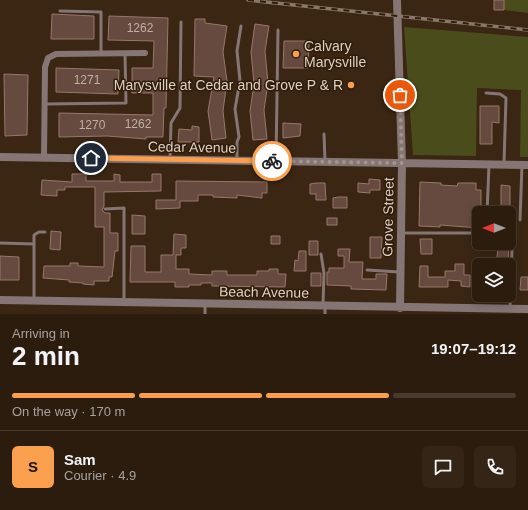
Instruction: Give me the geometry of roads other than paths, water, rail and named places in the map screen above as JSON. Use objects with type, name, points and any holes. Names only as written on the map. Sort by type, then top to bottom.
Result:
[{"type":"street","name":"Grove Street","points":[[397,0],[402,163],[400,311]]},
{"type":"street","points":[[44,158],[45,67],[48,58],[56,54],[145,53]]},
{"type":"street","name":"Cedar Avenue","points":[[0,157],[525,165]]},
{"type":"street","name":"Beach Avenue","points":[[0,300],[205,304],[400,311],[498,311],[528,309]]},
{"type":"lane","points":[[60,11],[101,12],[101,54]]},
{"type":"lane","points":[[170,159],[171,123],[180,108],[181,22]]},
{"type":"lane","points":[[237,160],[237,142],[239,137],[235,109],[240,81],[237,51],[241,26]]},
{"type":"lane","points":[[276,161],[278,30]]},
{"type":"lane","points":[[44,104],[126,103],[125,54]]},
{"type":"lane","points":[[486,93],[500,94],[506,98],[504,165]]},
{"type":"lane","points":[[324,134],[325,162]]},
{"type":"lane","points":[[487,206],[489,164]]},
{"type":"lane","points":[[520,220],[525,165]]},
{"type":"lane","points":[[105,209],[124,208],[124,302]]},
{"type":"lane","points":[[34,301],[34,235],[40,232],[45,232]]},
{"type":"lane","points":[[402,233],[472,234]]},
{"type":"lane","points":[[0,243],[34,244]]},
{"type":"lane","points":[[510,309],[512,250]]},
{"type":"lane","points":[[321,254],[324,259],[324,309]]},
{"type":"lane","points":[[367,270],[401,272]]},
{"type":"lane","points":[[205,304],[205,314]]},
{"type":"railway","points":[[248,0],[528,30]]},
{"type":"place","name":"Calvary Marysville","points":[[296,54]]},
{"type":"place","name":"Marysville at Cedar and Grove P & R","points":[[351,85]]}]
